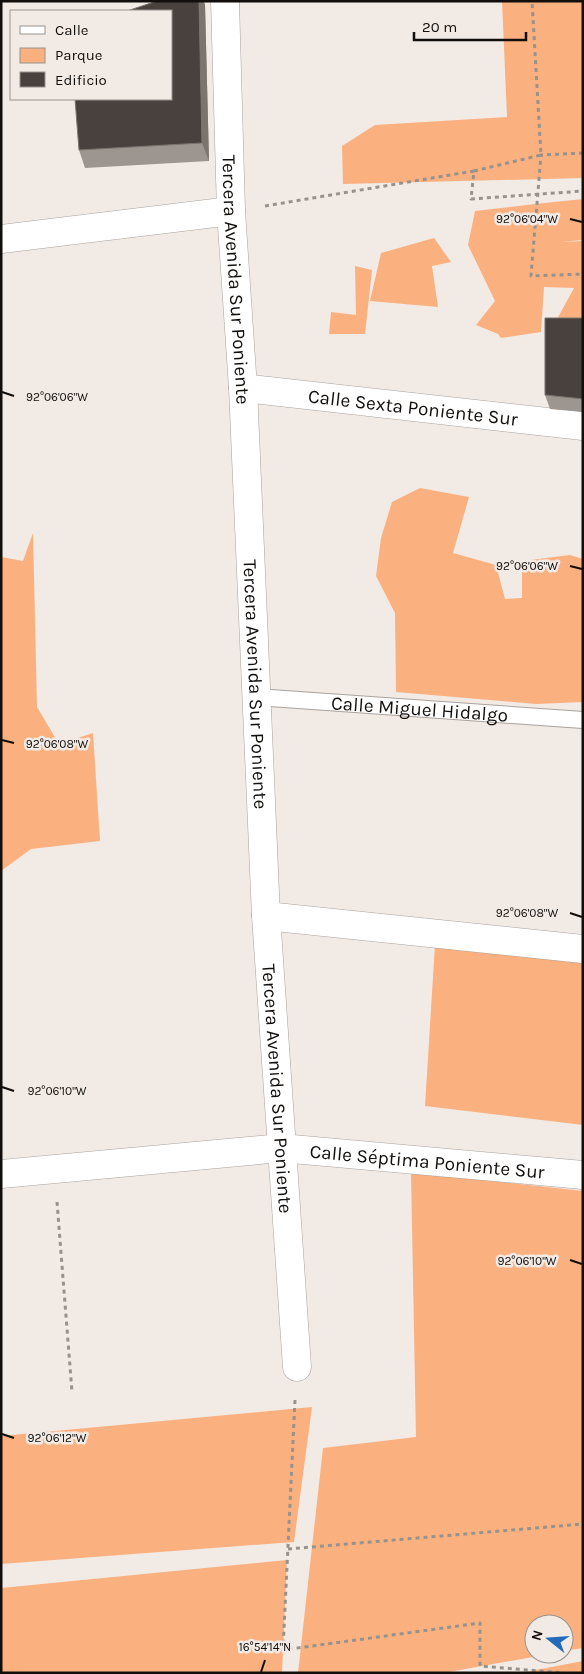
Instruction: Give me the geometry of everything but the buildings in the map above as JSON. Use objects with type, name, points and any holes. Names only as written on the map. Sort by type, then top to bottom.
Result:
[{"type":"street","name":"Tercera Avenida Sur Poniente","points":[[225,1],[231,211],[243,388],[266,916],[297,1367]]},
{"type":"street","points":[[1,239],[231,211]]},
{"type":"street","name":"Calle Sexta Poniente Sur","points":[[243,388],[583,426]]},
{"type":"street","points":[[266,916],[583,949]]},
{"type":"street","name":"Calle Séptima Poniente Sur","points":[[1,1174],[281,1148],[583,1175]]},
{"type":"lane","name":"Calle Miguel Hidalgo","points":[[256,697],[583,720]]},
{"type":"path","points":[[532,1],[540,155],[531,276],[583,274]]},
{"type":"path","points":[[231,211],[474,171],[540,155],[583,154]]},
{"type":"path","points":[[474,171],[471,199],[583,191]]},
{"type":"path","points":[[55,1169],[72,1392]]},
{"type":"path","points":[[297,1367],[283,1650],[480,1623],[480,1666],[564,1673]]},
{"type":"path","points":[[288,1549],[583,1524]]},
{"type":"green space","points":[[502,1],[583,1],[583,178],[343,184],[342,146],[375,125],[507,117]]},
{"type":"green space","points":[[583,199],[583,240],[560,242],[583,241],[583,330],[550,332],[574,288],[544,287],[541,332],[501,338],[498,334],[476,325],[495,301],[468,245],[475,211]]},
{"type":"green space","points":[[434,238],[451,262],[432,266],[438,307],[370,301],[381,253]]},
{"type":"green space","points":[[355,266],[372,270],[365,334],[329,334],[331,312],[356,315]]},
{"type":"green space","points":[[420,488],[469,497],[453,553],[496,565],[505,599],[522,598],[522,561],[570,555],[583,559],[583,702],[536,704],[396,692],[395,613],[376,576],[381,538],[392,502]]},
{"type":"green space","points":[[33,533],[37,707],[59,744],[93,733],[100,841],[31,849],[1,871],[1,557],[23,561]]},
{"type":"green space","points":[[435,945],[583,963],[583,1125],[425,1106]]},
{"type":"green space","points":[[411,1172],[583,1191],[583,1648],[574,1649],[574,1614],[524,1614],[524,1659],[443,1673],[298,1673],[323,1448],[416,1437]]},
{"type":"green space","points":[[312,1407],[294,1542],[1,1564],[1,1436]]},
{"type":"green space","points":[[287,1560],[282,1673],[1,1673],[1,1588]]},
{"type":"green space","points":[[583,1661],[583,1673],[520,1673],[574,1664]]}]
